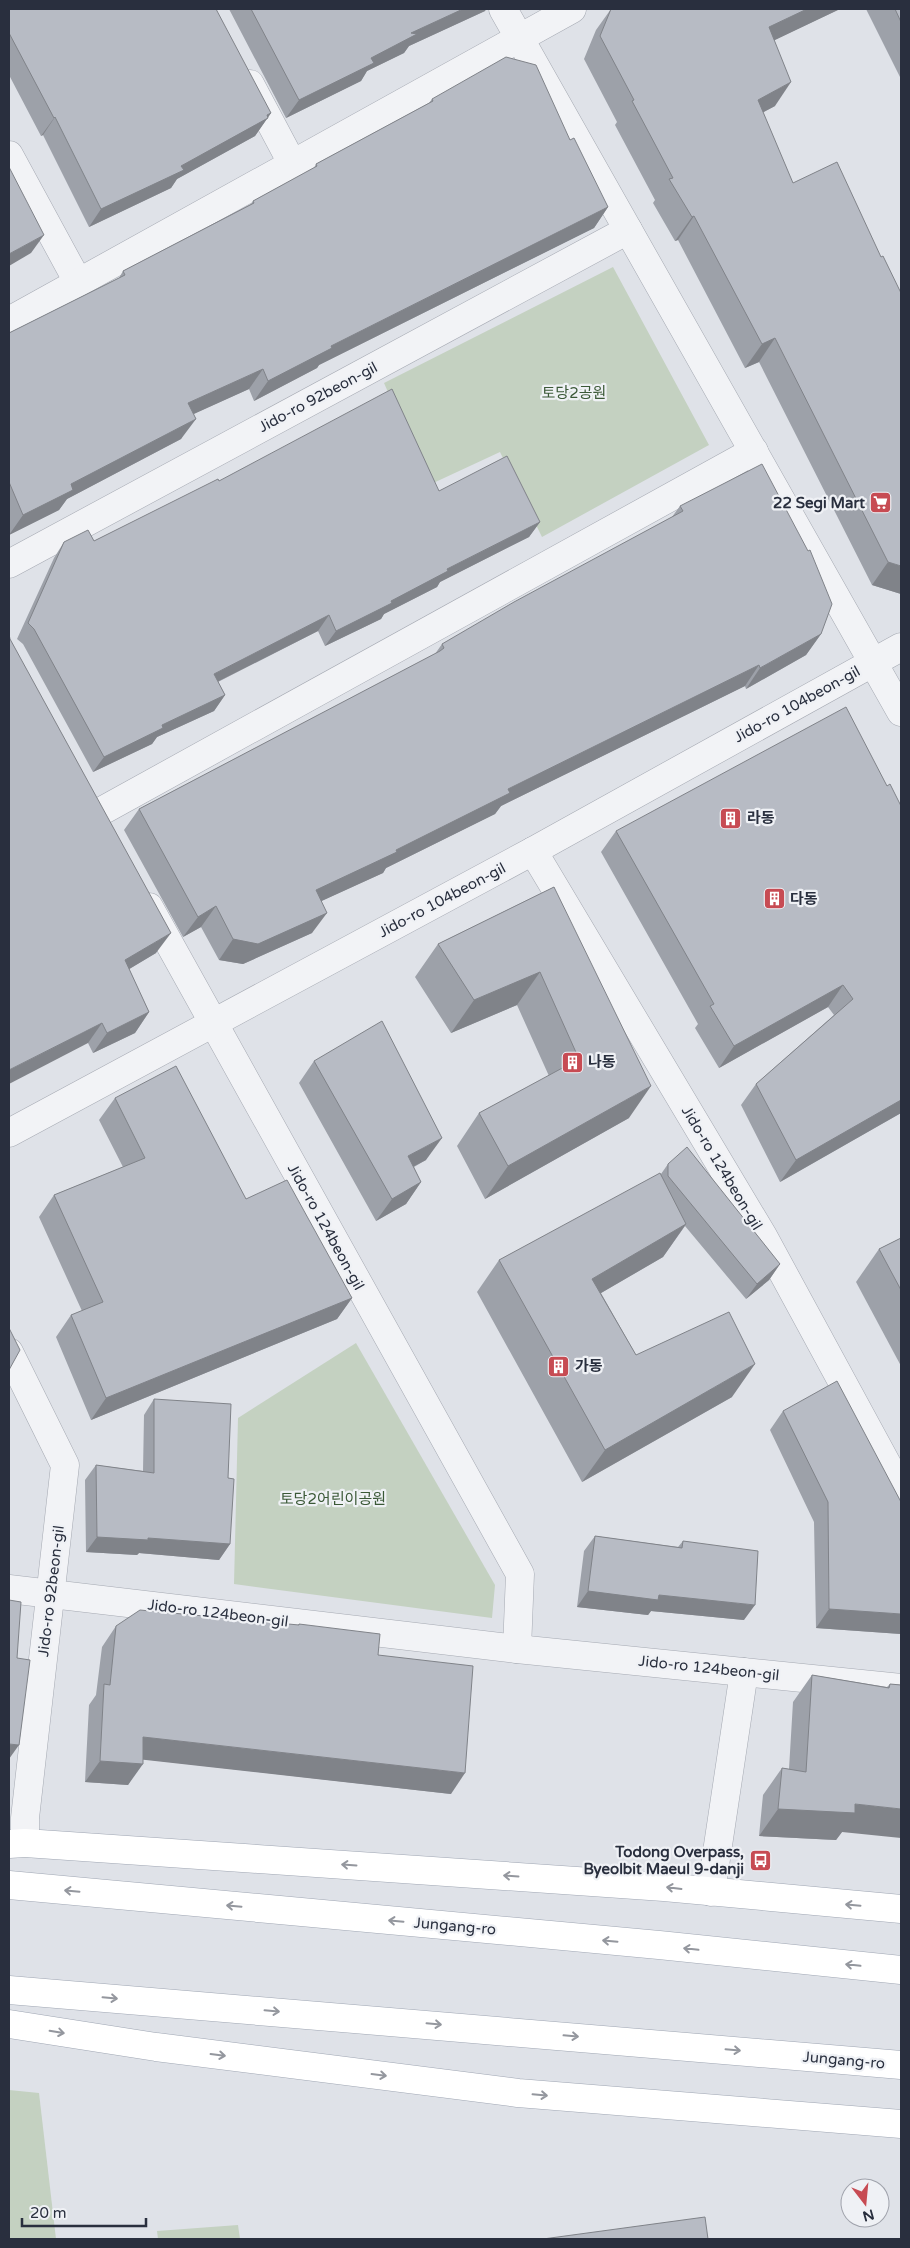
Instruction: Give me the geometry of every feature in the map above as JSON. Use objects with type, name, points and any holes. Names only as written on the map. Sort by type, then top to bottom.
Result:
[{"type":"main road","points":[[17,1843],[664,1886],[901,1909]]},
{"type":"main road","name":"Jungang-ro","points":[[9,1885],[659,1945],[901,1970]]},
{"type":"main road","name":"Jungang-ro","points":[[9,1990],[901,2065]]},
{"type":"main road","points":[[9,2024],[156,2047],[518,2093],[901,2124]]},
{"type":"street","points":[[503,9],[628,230]]},
{"type":"street","points":[[9,321],[572,9]]},
{"type":"street","points":[[238,61],[293,165]]},
{"type":"street","points":[[9,155],[78,282]]},
{"type":"street","name":"Jido-ro 104beon-gil","points":[[628,230],[873,662]]},
{"type":"street","name":"Jido-ro 92beon-gil","points":[[9,564],[628,230]]},
{"type":"street","points":[[98,813],[754,451]]},
{"type":"street","name":"Jido-ro 104beon-gil","points":[[9,1133],[533,851],[901,647]]},
{"type":"street","points":[[873,662],[901,712]]},
{"type":"street","points":[[84,787],[112,838]]},
{"type":"street","name":"Jido-ro 124beon-gil","points":[[533,851],[763,1236],[901,1490]]},
{"type":"street","points":[[140,889],[213,1024]]},
{"type":"street","name":"Jido-ro 124beon-gil","points":[[213,1024],[520,1574],[517,1649]]},
{"type":"street","name":"Jido-ro 92beon-gil","points":[[9,1352],[65,1465],[25,1818],[17,1843]]},
{"type":"street","name":"Jido-ro 124beon-gil","points":[[9,1589],[517,1649],[901,1688]]},
{"type":"street","points":[[711,1892],[744,1672]]},
{"type":"green space","name":"토당2공원","points":[[613,267],[709,445],[542,537],[500,452],[429,485],[384,383]]},
{"type":"green space","name":"토당2어린이공원","points":[[356,1343],[495,1585],[492,1618],[234,1584],[238,1418]]},
{"type":"green space","points":[[9,2090],[39,2093],[56,2239],[9,2239]]},
{"type":"green space","points":[[238,2225],[240,2239],[158,2239],[157,2231]]},
{"type":"building","points":[[9,9],[216,9],[271,113],[267,115],[268,118],[181,166],[184,170],[101,209],[55,117],[9,33]]},
{"type":"building","points":[[251,9],[463,9],[411,33],[417,34],[371,58],[374,63],[299,100]]},
{"type":"building","points":[[611,9],[807,9],[769,27],[791,82],[758,100],[793,183],[837,162],[881,257],[883,256],[901,293],[901,566],[888,562],[775,338],[762,344],[694,216],[692,217],[669,179],[673,178],[600,36]]},
{"type":"building","points":[[895,9],[901,9],[901,22]]},
{"type":"building","points":[[506,57],[536,65],[570,140],[574,138],[608,207],[331,346],[332,348],[268,381],[263,369],[188,403],[196,419],[71,484],[73,490],[23,515],[9,482],[9,333],[125,275],[123,271],[254,203],[253,201],[317,166],[316,164],[433,101],[432,99]]},
{"type":"building","points":[[9,167],[44,235],[9,254]]},
{"type":"building","points":[[392,389],[439,491],[507,456],[540,522],[447,569],[448,571],[391,601],[392,603],[336,631],[329,615],[214,674],[225,695],[162,725],[163,728],[104,757],[34,629],[28,623],[64,542],[88,530],[94,541],[218,479],[219,481]]},
{"type":"building","points":[[762,464],[808,551],[810,550],[832,604],[821,634],[760,668],[759,665],[508,789],[510,793],[396,850],[397,852],[316,890],[327,913],[258,944],[233,939],[216,906],[198,917],[139,809],[440,651],[444,648],[442,644],[514,602],[683,511],[680,506]]},
{"type":"building","points":[[9,634],[10,639],[171,933],[125,960],[149,1012],[107,1033],[102,1023],[9,1070]]},
{"type":"building","points":[[846,707],[887,786],[890,784],[901,806],[901,1100],[796,1160],[756,1084],[853,999],[843,985],[734,1046],[710,1006],[714,1004],[616,831]]},
{"type":"building","points":[[554,887],[651,1086],[508,1166],[479,1113],[579,1059],[540,972],[474,1000],[438,944]]},
{"type":"building","points":[[382,1021],[442,1138],[408,1156],[421,1182],[392,1199],[314,1061]]},
{"type":"building","points":[[176,1066],[246,1199],[287,1180],[352,1298],[106,1398],[71,1315],[103,1302],[54,1195],[145,1158],[115,1098]]},
{"type":"building","points":[[687,1147],[780,1264],[757,1284],[668,1176],[668,1164]]},
{"type":"building","points":[[660,1173],[686,1224],[592,1279],[636,1355],[729,1312],[755,1364],[605,1450],[499,1260]]},
{"type":"building","points":[[901,1238],[901,1290],[879,1249]]},
{"type":"building","points":[[9,1328],[20,1350],[9,1370]]},
{"type":"building","points":[[837,1381],[901,1502],[901,1614],[829,1609],[828,1502],[783,1411]]},
{"type":"building","points":[[154,1399],[231,1404],[228,1478],[234,1479],[230,1544],[148,1538],[148,1540],[97,1537],[96,1465],[154,1473]]},
{"type":"building","points":[[595,1536],[682,1548],[683,1541],[758,1551],[755,1605],[659,1595],[658,1600],[588,1591]]},
{"type":"building","points":[[9,1600],[21,1602],[17,1658],[30,1660],[19,1745],[9,1744]]},
{"type":"building","points":[[140,1610],[299,1624],[380,1634],[378,1655],[473,1666],[465,1773],[143,1737],[143,1764],[100,1761],[104,1684],[110,1685],[116,1626]]},
{"type":"building","points":[[812,1675],[889,1688],[890,1684],[901,1685],[901,1809],[855,1804],[855,1813],[778,1809],[782,1768],[806,1772]]},
{"type":"building","points":[[705,2217],[708,2239],[543,2239]]},
{"type":"place","name":"22 Segi Mart","points":[[881,503]]},
{"type":"place","name":"라동","points":[[731,818]]},
{"type":"place","name":"다동","points":[[774,899]]},
{"type":"place","name":"나동","points":[[572,1062]]},
{"type":"place","name":"가동","points":[[559,1366]]},
{"type":"place","name":"Todong Overpass, Byeolbit Maeul 9-danji","points":[[760,1861]]}]
